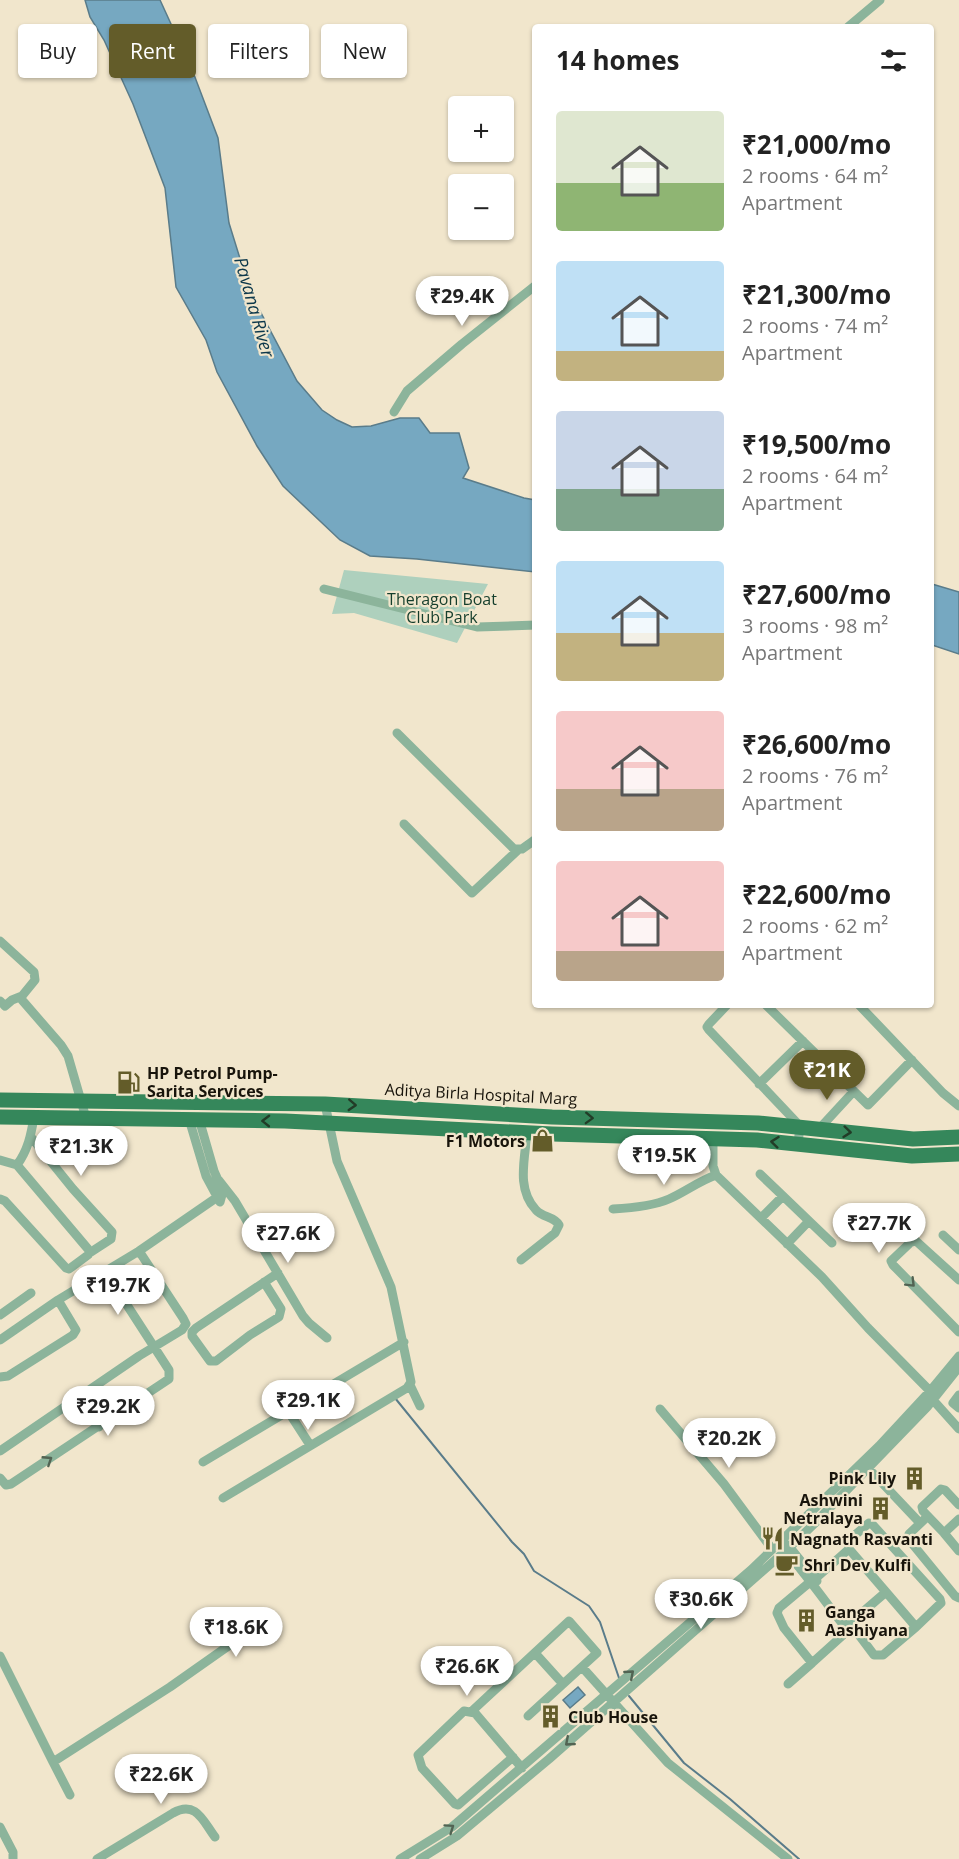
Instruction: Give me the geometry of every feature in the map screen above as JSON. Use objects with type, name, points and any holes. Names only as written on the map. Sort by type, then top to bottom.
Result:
[{"type":"main road","name":"Aditya Birla Hospital Marg","points":[[0,1100],[325,1104],[552,1117],[714,1121],[800,1126],[913,1139],[959,1137]]},
{"type":"main road","points":[[426,1110],[426,1128]]},
{"type":"main road","points":[[0,1117],[330,1123],[552,1134],[713,1138],[912,1156],[959,1154]]},
{"type":"main road","points":[[552,1117],[552,1134]]},
{"type":"street","points":[[852,24],[880,0]]},
{"type":"street","points":[[394,412],[407,392],[532,288]]},
{"type":"street","points":[[324,589],[477,627],[532,625]]},
{"type":"street","points":[[398,732],[514,849],[518,850]]},
{"type":"street","points":[[404,824],[472,893],[518,850],[532,841]]},
{"type":"street","points":[[0,941],[36,976],[22,996],[5,1006],[0,1002]]},
{"type":"street","points":[[22,996],[24,1004],[68,1056],[86,1118]]},
{"type":"street","points":[[725,1008],[707,1027],[723,1047],[800,1126],[798,1144]]},
{"type":"street","points":[[769,1008],[868,1105],[912,1060]]},
{"type":"street","points":[[862,1008],[959,1106]]},
{"type":"street","points":[[759,1084],[803,1041]]},
{"type":"street","points":[[819,1129],[854,1091]]},
{"type":"street","points":[[325,1104],[337,1161],[391,1287],[404,1342],[411,1379],[410,1385],[420,1406]]},
{"type":"street","points":[[17,1165],[25,1155],[34,1117]]},
{"type":"street","points":[[0,1340],[58,1300],[139,1251],[216,1198],[220,1202],[223,1191],[213,1179],[194,1119]]},
{"type":"street","points":[[521,1260],[555,1233],[559,1226],[553,1219],[536,1210],[524,1191],[527,1132]]},
{"type":"street","points":[[0,1160],[17,1165],[91,1252],[111,1239],[112,1232],[31,1137]]},
{"type":"street","points":[[713,1138],[713,1166],[716,1175],[822,1277],[959,1429]]},
{"type":"street","points":[[760,1174],[832,1243]]},
{"type":"street","points":[[613,1209],[630,1208],[669,1199],[697,1182],[716,1175]]},
{"type":"street","points":[[213,1179],[235,1202],[309,1323],[327,1338]]},
{"type":"street","points":[[761,1218],[783,1196]]},
{"type":"street","points":[[0,1199],[5,1201],[66,1268],[69,1269],[88,1255]]},
{"type":"street","points":[[787,1244],[809,1221]]},
{"type":"street","points":[[943,1235],[959,1250]]},
{"type":"street","points":[[959,1280],[916,1241],[911,1242],[891,1261],[959,1332]]},
{"type":"street","points":[[0,1451],[182,1330],[186,1324],[139,1251]]},
{"type":"street","points":[[0,1478],[6,1485],[11,1484],[169,1379],[169,1370],[105,1271]]},
{"type":"street","points":[[264,1282],[281,1310],[279,1317],[250,1335],[216,1361],[210,1361],[192,1336],[192,1332],[264,1282],[278,1273]]},
{"type":"street","points":[[0,1315],[31,1293]]},
{"type":"street","points":[[0,1377],[8,1376],[73,1335],[76,1330],[58,1300]]},
{"type":"street","points":[[202,1462],[404,1342]]},
{"type":"street","points":[[420,1859],[457,1836],[614,1703],[868,1468],[931,1396],[959,1356]]},
{"type":"street","points":[[400,1859],[452,1827],[782,1546],[959,1367]]},
{"type":"street","points":[[223,1498],[410,1385]]},
{"type":"street","points":[[959,1395],[953,1403],[959,1408]]},
{"type":"street","points":[[80,1396],[99,1426]]},
{"type":"street","points":[[660,1409],[724,1484],[850,1623],[874,1654],[879,1656],[916,1627],[941,1603],[940,1599],[872,1524],[869,1522],[865,1524],[848,1541],[849,1549],[916,1627]]},
{"type":"street","points":[[288,1411],[310,1445]]},
{"type":"street","points":[[868,1468],[924,1520],[944,1533],[959,1551]]},
{"type":"street","points":[[924,1520],[922,1507],[938,1491],[945,1490],[957,1499]]},
{"type":"street","points":[[944,1533],[959,1519]]},
{"type":"street","points":[[924,1520],[909,1534],[910,1541],[959,1598]]},
{"type":"street","points":[[812,1663],[784,1628],[777,1613],[778,1608],[849,1549]]},
{"type":"street","points":[[788,1684],[846,1632],[845,1627],[812,1580]]},
{"type":"street","points":[[850,1623],[886,1592]]},
{"type":"street","points":[[513,1757],[458,1805],[422,1768],[418,1755],[464,1711],[472,1711],[569,1621],[597,1653],[528,1716]]},
{"type":"street","points":[[53,1762],[170,1687],[251,1630]]},
{"type":"street","points":[[535,1653],[563,1684]]},
{"type":"street","points":[[0,1656],[70,1795]]},
{"type":"street","points":[[582,1667],[668,1763],[788,1859]]},
{"type":"street","points":[[472,1711],[522,1768]]},
{"type":"street","points":[[97,1859],[185,1809],[191,1809],[197,1813],[215,1837]]},
{"type":"street","points":[[0,1827],[13,1851],[13,1859]]},
{"type":"green space","name":"Theragon Boat Club Park","points":[[344,570],[488,584],[457,643],[354,613],[332,614]]},
{"type":"water","points":[[85,0],[160,0],[171,24],[109,24],[109,51],[97,28],[97,24],[94,24]]},
{"type":"water","name":"Pavana River","points":[[121,78],[195,78],[218,138],[229,223],[251,294],[297,381],[322,410],[352,427],[371,426],[400,418],[419,418],[430,433],[459,433],[469,468],[463,478],[532,499],[532,572],[370,556],[340,540],[283,486],[257,446],[217,372],[206,340],[176,287],[165,188]]},
{"type":"water","points":[[934,585],[959,592],[959,654],[934,646]]},
{"type":"water","points":[[578,1687],[585,1695],[570,1708],[563,1700]]},
{"type":"waterway","points":[[395,1398],[524,1554],[534,1571],[589,1606],[600,1622],[619,1678]]},
{"type":"waterway","points":[[629,1696],[684,1763],[730,1799],[799,1859]]},
{"type":"place","name":"HP Petrol Pump- Sarita Services","points":[[129,1082]]},
{"type":"place","name":"F1 Motors","points":[[543,1141]]},
{"type":"place","name":"Pink Lily","points":[[914,1478]]},
{"type":"place","name":"Ashwini Netralaya","points":[[881,1509]]},
{"type":"place","name":"Nagnath Rasvanti","points":[[772,1539]]},
{"type":"place","name":"Shri Dev Kulfi","points":[[786,1565]]},
{"type":"place","name":"Ganga Aashiyana","points":[[807,1621]]},
{"type":"place","name":"Club House","points":[[550,1717]]}]
